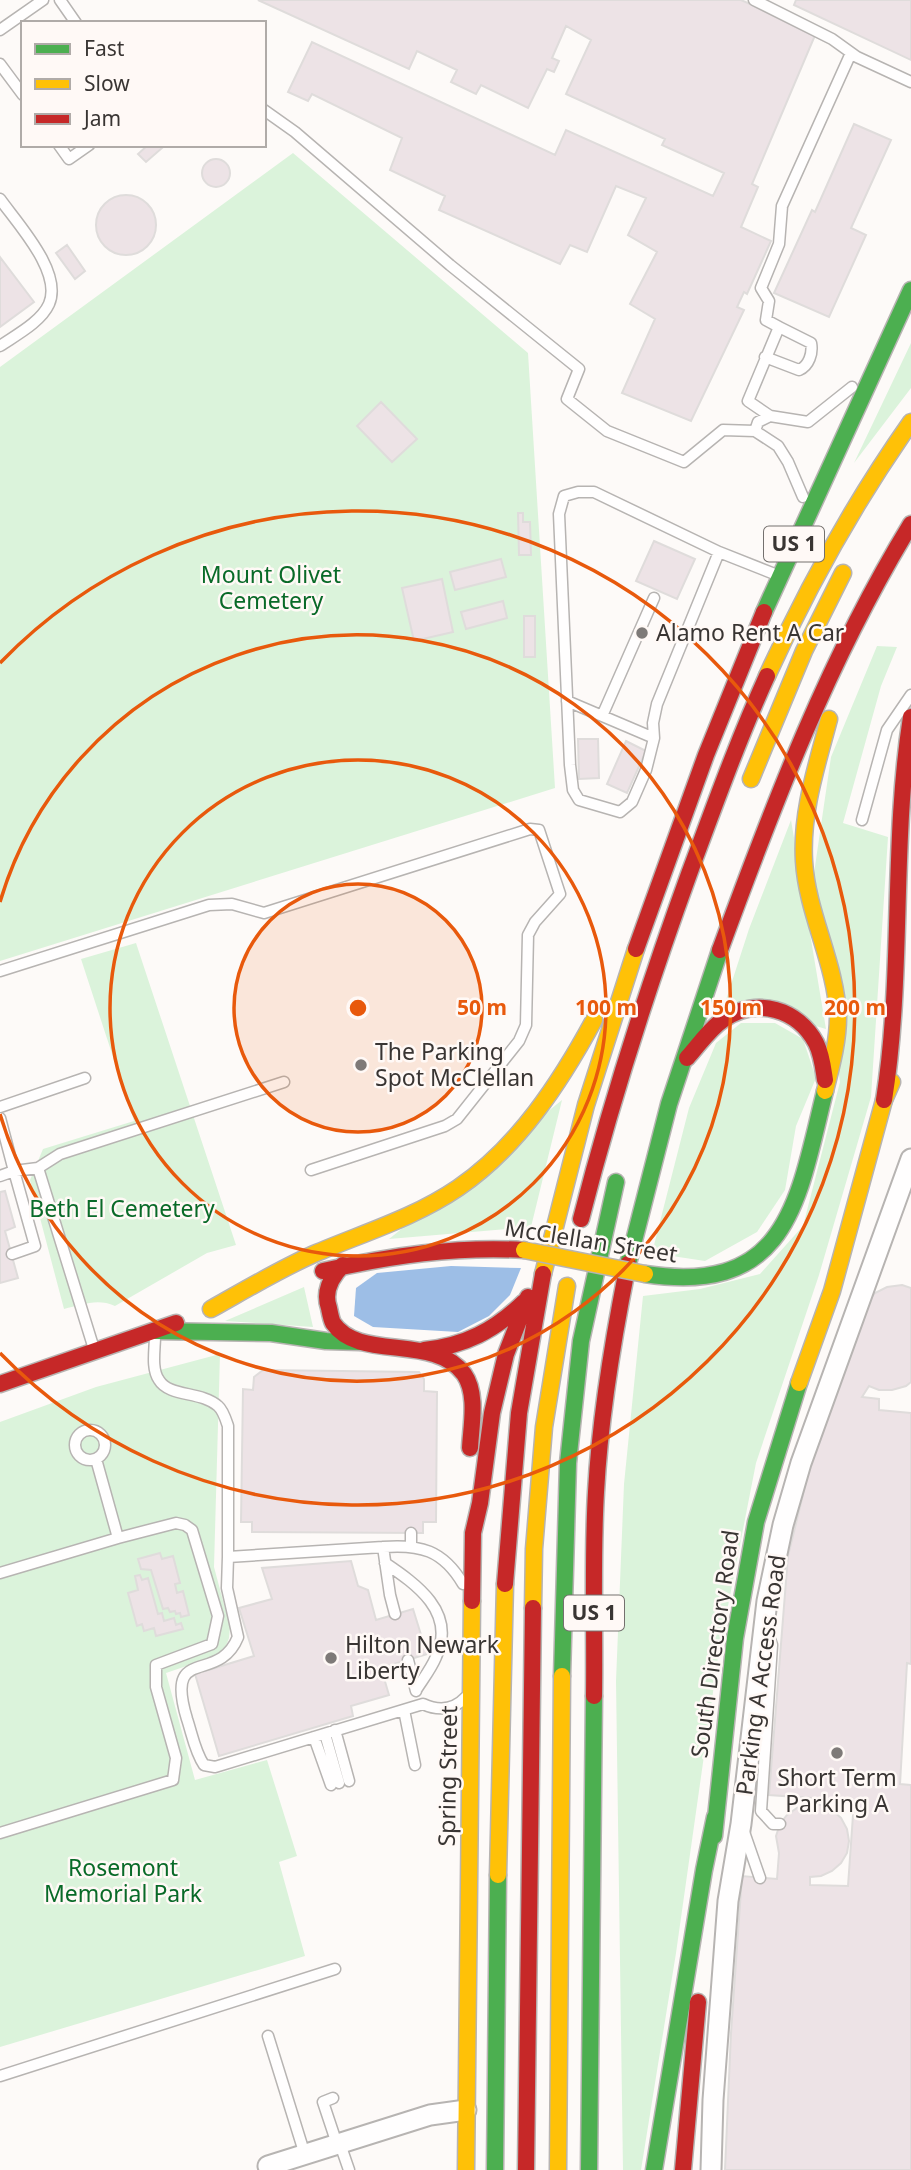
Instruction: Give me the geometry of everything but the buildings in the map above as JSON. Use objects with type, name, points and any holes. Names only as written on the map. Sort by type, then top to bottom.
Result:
[{"type":"main road","name":"US 1","points":[[495,2170],[502,1624],[518,1422],[532,1332],[565,1178],[586,1098],[644,923],[728,696],[779,576],[911,290]]},
{"type":"main road","points":[[875,368],[911,304]]},
{"type":"main road","points":[[526,2170],[534,1549],[540,1457],[548,1396],[578,1236],[604,1129],[640,1012],[755,699],[793,615],[826,552],[868,483],[911,422]]},
{"type":"main road","name":"US 1","points":[[589,2170],[597,1463],[608,1371],[626,1271],[644,1193],[695,1017],[780,789],[823,686],[854,621],[911,524]]},
{"type":"main road","points":[[747,791],[804,651],[850,561]]},
{"type":"main road","name":"McClellan Street","points":[[0,1384],[155,1331],[285,1282],[343,1265],[473,1247],[524,1250],[676,1280],[713,1276],[748,1261],[768,1245],[786,1223],[797,1199],[837,1038],[837,1008],[832,978],[809,898],[804,836],[811,789],[854,621]]},
{"type":"main road","points":[[884,1100],[893,1037],[902,785],[911,717]]},
{"type":"main road","points":[[211,1309],[297,1262],[435,1203],[491,1161],[527,1123],[568,1066],[644,923]]},
{"type":"main road","points":[[680,1065],[724,1019],[748,1009],[774,1009],[799,1020],[815,1038],[823,1064],[825,1091]]},
{"type":"main road","points":[[884,1100],[908,1038]]},
{"type":"main road","name":"South Directory Road","points":[[683,2170],[734,1638],[756,1522],[787,1414],[832,1291],[884,1100]]},
{"type":"main road","points":[[558,2170],[563,1583],[568,1462],[581,1341],[621,1163]]},
{"type":"main road","points":[[343,1265],[329,1285],[326,1299],[331,1320],[345,1336],[374,1343]]},
{"type":"main road","name":"Spring Street","points":[[466,2170],[473,1533],[479,1514],[486,1451],[499,1382],[527,1299],[545,1269]]},
{"type":"main road","points":[[424,1350],[455,1346],[478,1338],[499,1324],[527,1299]]},
{"type":"main road","points":[[155,1331],[264,1332],[326,1341],[374,1343],[424,1350],[451,1361],[469,1384],[472,1404],[470,1511],[473,1533]]},
{"type":"main road","points":[[654,2170],[715,1817]]},
{"type":"street","name":"Parking A Access Road","points":[[710,2170],[728,1901],[741,1824],[764,1623],[781,1535],[798,1474],[911,1159]]},
{"type":"street","points":[[268,2166],[429,2115],[467,2110]]},
{"type":"lane","points":[[0,30],[43,0]]},
{"type":"lane","points":[[60,0],[75,21]]},
{"type":"lane","points":[[754,0],[911,82]]},
{"type":"lane","points":[[765,357],[799,370],[806,366],[812,351],[811,343],[766,320],[769,301],[761,288],[779,244],[782,206],[851,53]]},
{"type":"lane","points":[[0,64],[21,93]]},
{"type":"lane","points":[[266,111],[295,132],[450,265],[579,369],[567,399],[607,431],[684,463],[723,430],[755,431],[778,446],[800,487],[808,513]]},
{"type":"lane","points":[[60,147],[69,159],[86,147]]},
{"type":"lane","points":[[0,199],[47,267],[52,292],[49,304],[39,318],[0,346]]},
{"type":"lane","points":[[779,327],[748,401],[771,416],[808,422],[875,368]]},
{"type":"lane","points":[[755,431],[758,422],[771,416]]},
{"type":"lane","points":[[719,552],[657,705],[653,723],[654,738],[646,770],[632,802],[621,812],[579,800],[573,790],[570,765],[559,514],[564,496],[578,492],[594,492],[719,552],[779,576]]},
{"type":"lane","points":[[602,716],[654,598]]},
{"type":"lane","points":[[862,820],[887,730],[911,695]]},
{"type":"lane","points":[[567,701],[654,738]]},
{"type":"lane","points":[[0,971],[209,905],[232,904],[264,913],[537,829],[541,834],[560,894],[535,922],[528,935],[526,1025],[519,1041],[451,1123],[311,1170]]},
{"type":"lane","points":[[0,1107],[85,1078]]},
{"type":"lane","points":[[0,1176],[38,1168],[61,1154],[284,1082]]},
{"type":"lane","points":[[0,1118],[35,1247],[12,1254]]},
{"type":"lane","points":[[38,1168],[95,1352]]},
{"type":"lane","points":[[155,1331],[155,1370],[159,1381],[169,1390],[199,1395],[220,1407],[228,1426],[227,1588],[237,1637],[226,1656],[193,1669],[187,1673],[180,1686],[200,1760],[209,1768],[215,1767],[423,1704],[438,1709],[455,1706],[471,1688]]},
{"type":"lane","points":[[96,1460],[118,1538]]},
{"type":"lane","points":[[0,1573],[176,1523],[188,1527],[194,1536],[218,1616],[212,1644],[156,1665],[156,1687],[176,1758],[173,1780],[0,1833]]},
{"type":"lane","points":[[411,1533],[411,1546]]},
{"type":"lane","points":[[228,1558],[411,1546],[433,1554],[450,1567],[465,1586],[472,1611]]},
{"type":"lane","points":[[383,1547],[395,1614]]},
{"type":"lane","points":[[385,1563],[418,1586],[435,1608],[439,1619],[441,1633],[437,1656],[416,1690]]},
{"type":"lane","points":[[764,1623],[772,1645],[761,1811],[773,1824],[780,1824]]},
{"type":"lane","points":[[408,1660],[416,1690],[423,1704]]},
{"type":"lane","points":[[404,1710],[415,1765]]},
{"type":"lane","points":[[325,1734],[340,1783],[325,1734]]},
{"type":"lane","points":[[741,1824],[760,1878]]},
{"type":"lane","points":[[0,2076],[335,1969]]},
{"type":"lane","points":[[268,2036],[305,2155]]},
{"type":"lane","points":[[333,2098],[323,2102],[349,2170]]},
{"type":"green space","name":"Mount Olivet Cemetery","points":[[293,153],[528,353],[555,788],[0,961],[0,367]]},
{"type":"green space","points":[[911,343],[911,388],[854,463]]},
{"type":"green space","points":[[877,646],[897,647],[881,686],[843,823],[888,837],[871,1097],[819,1275],[756,1463],[718,1657],[676,1953],[641,2170],[623,2170],[616,1681],[624,1484],[643,1296],[700,1289],[760,1274],[803,1226],[840,1082],[813,880],[831,757]]},
{"type":"green space","points":[[791,820],[826,1029],[726,1000],[749,929]]},
{"type":"green space","name":"Beth El Cemetery","points":[[136,943],[236,1245],[207,1253],[115,1306],[96,1302],[64,1309],[30,1180],[43,1149],[134,1121],[81,959]]},
{"type":"green space","points":[[741,1023],[775,1023],[803,1039],[816,1078],[796,1126],[785,1190],[757,1232],[705,1261],[652,1253],[689,1108],[716,1043]]},
{"type":"green space","points":[[562,1100],[531,1227],[389,1239]]},
{"type":"green space","points":[[304,1287],[313,1327],[225,1321]]},
{"type":"green space","name":"Rosemont Memorial Park","points":[[220,1354],[214,1567],[230,1627],[229,1638],[226,1646],[216,1656],[166,1673],[195,1780],[267,1760],[297,1856],[279,1862],[305,1956],[0,2047],[0,1422],[96,1387]]},
{"type":"water","points":[[451,1266],[521,1268],[510,1295],[489,1316],[458,1332],[373,1327],[354,1316],[356,1288],[377,1273]]},
{"type":"traffic: fast","points":[[764,612],[911,290]]},
{"type":"traffic: fast","points":[[628,1264],[669,1104],[720,950]]},
{"type":"traffic: fast","points":[[645,1274],[693,1277],[730,1270],[758,1255],[778,1232],[794,1203],[806,1169],[825,1091]]},
{"type":"traffic: fast","points":[[562,1676],[568,1463],[581,1341],[616,1182]]},
{"type":"traffic: fast","points":[[155,1331],[271,1333],[326,1341],[360,1342]]},
{"type":"traffic: fast","points":[[714,1836],[735,1638],[756,1522],[799,1383]]},
{"type":"traffic: fast","points":[[589,2170],[594,1696]]},
{"type":"traffic: fast","points":[[654,2170],[715,1817]]},
{"type":"traffic: fast","points":[[495,2170],[498,1875]]},
{"type":"traffic: slow","points":[[767,676],[833,546],[870,483],[911,422]]},
{"type":"traffic: slow","points":[[751,779],[804,651],[843,573]]},
{"type":"traffic: slow","points":[[825,1091],[838,1017],[832,977],[806,881],[804,843],[811,789],[829,719]]},
{"type":"traffic: slow","points":[[543,1274],[586,1105],[636,949]]},
{"type":"traffic: slow","points":[[211,1309],[301,1260],[406,1217],[441,1199],[480,1172],[536,1112],[567,1067],[594,1020]]},
{"type":"traffic: slow","points":[[799,1383],[832,1291],[884,1100],[892,1082]]},
{"type":"traffic: slow","points":[[524,1250],[645,1274]]},
{"type":"traffic: slow","points":[[533,1608],[534,1549],[544,1427],[567,1286]]},
{"type":"traffic: slow","points":[[498,1875],[505,1584]]},
{"type":"traffic: slow","points":[[466,2170],[472,1601]]},
{"type":"traffic: slow","points":[[558,2170],[562,1676]]},
{"type":"traffic: jam","points":[[720,950],[805,732],[854,626],[911,524]]},
{"type":"traffic: jam","points":[[636,949],[706,755],[764,612]]},
{"type":"traffic: jam","points":[[581,1219],[618,1088],[659,959],[726,774],[767,676]]},
{"type":"traffic: jam","points":[[884,1100],[894,1004],[901,813],[911,717]]},
{"type":"traffic: jam","points":[[687,1058],[724,1019],[750,1009],[776,1010],[799,1022],[808,1031],[820,1052],[825,1080]]},
{"type":"traffic: jam","points":[[323,1271],[423,1253],[473,1249],[524,1250]]},
{"type":"traffic: jam","points":[[594,1696],[594,1543],[598,1463],[608,1377],[628,1264]]},
{"type":"traffic: jam","points":[[343,1265],[335,1274],[328,1290],[327,1302],[333,1323],[345,1335],[360,1342],[435,1354],[451,1362],[464,1374],[471,1391],[473,1410],[470,1448]]},
{"type":"traffic: jam","points":[[505,1584],[519,1413],[543,1274]]},
{"type":"traffic: jam","points":[[472,1601],[473,1533],[480,1503],[492,1413],[506,1354],[528,1297]]},
{"type":"traffic: jam","points":[[424,1350],[453,1345],[478,1335],[502,1321],[524,1302]]},
{"type":"traffic: jam","points":[[0,1384],[176,1323]]},
{"type":"traffic: jam","points":[[526,2170],[533,1608]]},
{"type":"traffic: jam","points":[[683,2170],[698,2002]]},
{"type":"place","name":"Alamo Rent A Car","points":[[642,633]]},
{"type":"place","name":"The Parking Spot McClellan","points":[[361,1065]]},
{"type":"place","name":"Hilton Newark Liberty","points":[[331,1658]]},
{"type":"place","name":"Short Term Parking A","points":[[837,1753]]}]
